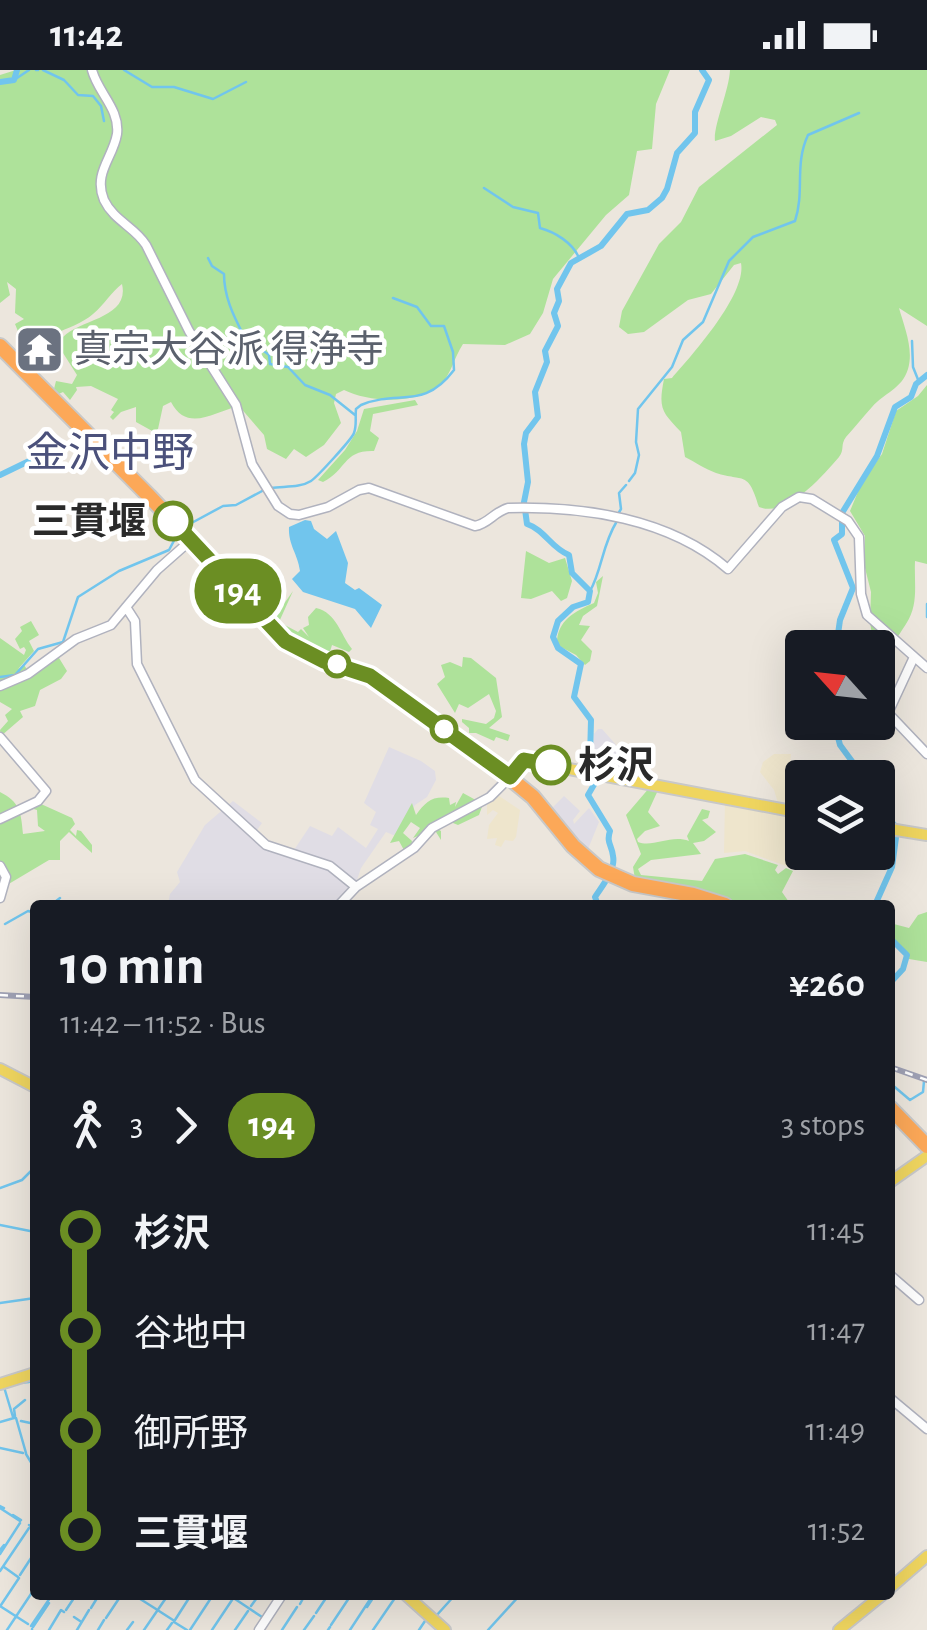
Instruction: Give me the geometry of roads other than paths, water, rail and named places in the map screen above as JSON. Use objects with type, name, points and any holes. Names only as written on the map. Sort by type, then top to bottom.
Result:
[{"type":"highway","points":[[0,346],[185,533],[285,641],[324,661],[370,676],[476,752],[510,777],[539,804],[579,852],[608,874],[634,884],[709,900]]},
{"type":"highway","points":[[895,1113],[927,1146]]},
{"type":"main road","points":[[510,777],[524,760],[785,810]]},
{"type":"main road","points":[[895,829],[927,835]]},
{"type":"main road","points":[[0,1068],[30,1084]]},
{"type":"main road","points":[[895,1178],[927,1156]]},
{"type":"main road","points":[[0,1384],[30,1375]]},
{"type":"main road","points":[[895,1584],[927,1556]]},
{"type":"main road","points":[[412,1600],[445,1630]]},
{"type":"main road","points":[[840,1630],[876,1600]]},
{"type":"street","points":[[92,70],[116,120],[114,142],[101,172],[104,198],[114,216],[143,239],[189,331],[236,405],[250,459],[282,509],[299,514],[328,508],[368,488],[474,526],[486,523],[504,509],[588,511],[658,528],[728,568],[776,513],[794,498],[808,497],[841,516],[856,531],[862,545],[864,610],[927,668]]},
{"type":"street","points":[[0,686],[26,675],[76,639],[107,628],[185,533]]},
{"type":"street","points":[[126,607],[134,621],[137,664],[195,780],[266,845],[330,866],[356,888]]},
{"type":"street","points":[[914,657],[888,714],[927,754]]},
{"type":"street","points":[[0,737],[46,791],[31,804],[0,819]]},
{"type":"street","points":[[344,900],[414,848],[433,827],[495,793],[510,777]]},
{"type":"street","points":[[0,866],[6,873],[0,898]]},
{"type":"street","points":[[895,1279],[919,1300]]},
{"type":"street","points":[[895,1402],[927,1429]]},
{"type":"street","points":[[258,1630],[279,1600]]},
{"type":"water","points":[[311,521],[314,529],[327,539],[336,531],[348,563],[345,583],[382,605],[371,628],[355,609],[303,592],[292,579],[300,571],[289,527]]},
{"type":"waterway","points":[[0,82],[14,80],[17,70]]},
{"type":"waterway","points":[[17,78],[29,70]]},
{"type":"waterway","points":[[43,70],[64,80],[78,95],[93,96],[101,106],[104,121]]},
{"type":"waterway","points":[[124,70],[152,87],[174,87],[213,99],[246,82]]},
{"type":"waterway","points":[[599,772],[590,758],[591,720],[574,697],[581,664],[558,648],[553,637],[558,621],[573,607],[588,602],[590,591],[572,573],[569,555],[527,524],[524,444],[526,433],[538,417],[535,392],[547,362],[545,351],[558,326],[554,313],[559,301],[557,289],[571,263],[601,246],[627,214],[648,210],[662,198],[677,153],[695,133],[695,112],[709,80],[702,70]]},
{"type":"waterway","points":[[629,481],[639,455],[638,409],[672,367],[683,340],[703,322],[729,261],[753,237],[795,221],[801,157],[808,135],[859,113]]},
{"type":"waterway","points":[[484,188],[513,207],[538,213],[540,228],[563,239],[579,258]]},
{"type":"waterway","points":[[208,258],[224,274],[227,298],[243,334],[269,355],[270,364],[288,367],[305,385],[330,395],[355,415]]},
{"type":"waterway","points":[[271,488],[311,481],[352,437],[356,409],[361,405],[432,391],[454,370],[453,352],[444,326],[431,326],[417,307],[393,298]]},
{"type":"waterway","points":[[912,341],[913,367],[919,382]]},
{"type":"waterway","points":[[839,630],[853,588],[834,540],[842,534],[842,513],[877,456],[895,407],[911,397],[916,384],[927,375]]},
{"type":"waterway","points":[[0,475],[62,445]]},
{"type":"waterway","points":[[618,514],[619,493],[626,485]]},
{"type":"waterway","points":[[186,526],[264,490]]},
{"type":"waterway","points":[[590,591],[617,521]]},
{"type":"waterway","points":[[0,677],[15,675],[38,649],[63,642],[78,597],[119,571],[169,550],[177,535]]},
{"type":"waterway","points":[[927,604],[927,617]]},
{"type":"waterway","points":[[839,740],[851,760]]},
{"type":"waterway","points":[[596,900],[613,861],[610,831],[588,795],[599,776]]},
{"type":"waterway","points":[[877,900],[892,867],[897,830]]},
{"type":"waterway","points":[[5,924],[30,912]]},
{"type":"waterway","points":[[895,943],[907,955],[903,969],[895,978]]},
{"type":"waterway","points":[[895,1087],[910,1100],[923,1092],[924,1081]]},
{"type":"waterway","points":[[0,1188],[22,1180],[30,1172]]},
{"type":"waterway","points":[[0,1225],[30,1231]]},
{"type":"waterway","points":[[0,1303],[30,1299]]},
{"type":"waterway","points":[[17,1383],[29,1382]]},
{"type":"waterway","points":[[4,1387],[13,1417]]},
{"type":"waterway","points":[[15,1416],[14,1409],[25,1400]]},
{"type":"waterway","points":[[0,1422],[14,1418]]},
{"type":"waterway","points":[[16,1418],[26,1453]]},
{"type":"waterway","points":[[21,1421],[30,1423]]},
{"type":"waterway","points":[[0,1448],[23,1453]]},
{"type":"waterway","points":[[26,1454],[30,1461]]},
{"type":"waterway","points":[[0,1506],[4,1508]]},
{"type":"waterway","points":[[0,1508],[20,1521]]},
{"type":"waterway","points":[[13,1515],[21,1520]]},
{"type":"waterway","points":[[0,1554],[20,1523]]},
{"type":"waterway","points":[[0,1571],[29,1528]]},
{"type":"waterway","points":[[0,1550],[4,1545]]},
{"type":"waterway","points":[[20,1575],[30,1560]]},
{"type":"waterway","points":[[4,1567],[18,1577]]},
{"type":"waterway","points":[[1,1605],[19,1578]]},
{"type":"waterway","points":[[7,1630],[30,1596]]},
{"type":"waterway","points":[[31,1626],[49,1600]]},
{"type":"waterway","points":[[66,1610],[73,1600]]},
{"type":"waterway","points":[[91,1608],[96,1600]]},
{"type":"waterway","points":[[106,1618],[118,1600]]},
{"type":"waterway","points":[[142,1600],[156,1609]]},
{"type":"waterway","points":[[144,1630],[165,1600]]},
{"type":"waterway","points":[[175,1620],[188,1600]]},
{"type":"waterway","points":[[190,1630],[210,1600]]},
{"type":"waterway","points":[[212,1630],[232,1600]]},
{"type":"waterway","points":[[236,1600],[262,1617]]},
{"type":"waterway","points":[[251,1606],[255,1600]]},
{"type":"waterway","points":[[300,1604],[302,1600]]},
{"type":"waterway","points":[[316,1613],[325,1600]]},
{"type":"waterway","points":[[331,1625],[348,1600]]},
{"type":"waterway","points":[[367,1607],[372,1600]]},
{"type":"waterway","points":[[373,1630],[394,1600]]},
{"type":"waterway","points":[[436,1616],[450,1600]]},
{"type":"waterway","points":[[488,1630],[515,1600]]},
{"type":"waterway","points":[[350,1630],[369,1601]]},
{"type":"waterway","points":[[33,1627],[49,1603]]},
{"type":"waterway","points":[[0,1606],[28,1624]]},
{"type":"waterway","points":[[282,1630],[297,1607]]},
{"type":"waterway","points":[[49,1630],[61,1610],[64,1612]]},
{"type":"waterway","points":[[77,1630],[89,1610]]},
{"type":"waterway","points":[[159,1611],[173,1620]]},
{"type":"waterway","points":[[235,1630],[248,1611]]},
{"type":"waterway","points":[[304,1630],[314,1616]]},
{"type":"waterway","points":[[74,1617],[80,1621]]},
{"type":"waterway","points":[[419,1630],[427,1618]]},
{"type":"waterway","points":[[98,1630],[104,1620]]},
{"type":"waterway","points":[[127,1630],[133,1622]]},
{"type":"waterway","points":[[174,1622],[187,1630]]},
{"type":"waterway","points":[[167,1630],[172,1623]]},
{"type":"railway","points":[[0,995],[30,997]]},
{"type":"railway","points":[[895,1069],[927,1080]]},
{"type":"place","name":"真宗大谷派 得浄寺","points":[[39,349]]},
{"type":"place","name":"三貫堰","points":[[173,521]]},
{"type":"place","name":"杉沢","points":[[551,765]]},
{"type":"district","name":"金沢中野","points":[[110,452]]}]
